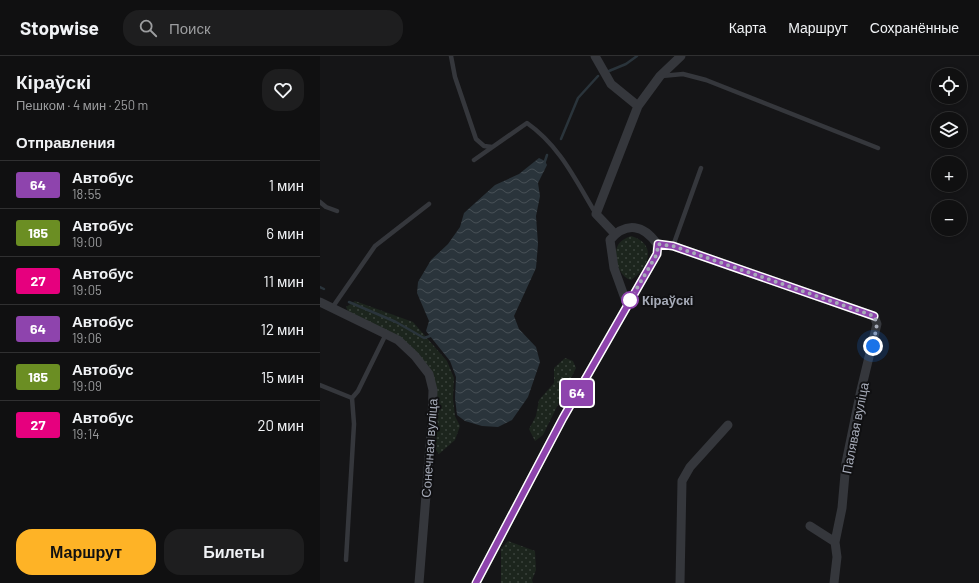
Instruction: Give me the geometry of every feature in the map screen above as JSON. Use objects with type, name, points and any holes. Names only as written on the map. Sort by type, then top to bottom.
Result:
[{"type":"street","points":[[595,56],[611,84],[638,106]]},
{"type":"street","points":[[615,234],[596,214],[638,106],[660,76],[681,56]]},
{"type":"street","points":[[476,583],[563,418],[657,254],[658,244],[651,235],[639,229],[630,227],[622,229],[610,240],[614,268],[628,304]]},
{"type":"street","points":[[658,244],[673,246]]},
{"type":"street","name":"Палявая вуліца","points":[[673,246],[874,316],[877,324],[861,390],[848,455],[842,508],[835,542],[836,557],[834,583]]},
{"type":"street","name":"Сонечная вуліца","points":[[320,302],[398,340],[415,356],[429,374],[433,390],[419,583]]},
{"type":"street","points":[[680,583],[682,481],[690,467],[728,425]]},
{"type":"street","points":[[810,526],[835,542]]},
{"type":"lane","points":[[451,56],[455,77],[476,139],[484,146],[492,147]]},
{"type":"lane","points":[[660,76],[683,74],[706,80],[878,148]]},
{"type":"lane","points":[[474,160],[527,123],[562,156],[596,214]]},
{"type":"lane","points":[[673,246],[701,168]]},
{"type":"lane","points":[[320,202],[326,207],[337,211]]},
{"type":"lane","points":[[332,308],[375,246],[429,204]]},
{"type":"lane","points":[[346,560],[354,424],[352,398],[358,391],[386,334]]},
{"type":"lane","points":[[320,385],[352,398]]},
{"type":"shaded area","points":[[631,236],[645,245],[648,250],[648,256],[642,269],[631,280],[620,271],[616,260],[616,250],[619,243]]},
{"type":"shaded area","points":[[355,301],[413,322],[447,361],[454,378],[453,398],[455,416],[460,426],[455,440],[439,454],[434,447],[436,390],[416,355],[349,313],[346,307]]},
{"type":"shaded area","points":[[565,358],[573,361],[576,368],[543,435],[535,441],[529,429],[536,416],[539,400],[554,383],[554,368]]},
{"type":"shaded area","points":[[508,541],[535,551],[536,570],[532,580],[533,583],[501,583],[501,549]]},
{"type":"water","points":[[539,158],[545,161],[547,165],[538,183],[540,196],[536,216],[538,244],[536,268],[514,316],[519,329],[536,347],[540,362],[528,397],[512,420],[498,427],[482,426],[465,421],[457,415],[455,398],[456,377],[450,361],[426,331],[429,321],[417,293],[418,282],[431,260],[448,244],[460,227],[464,213],[495,185],[519,174]]},
{"type":"waterway","points":[[609,71],[626,64],[637,56]]},
{"type":"waterway","points":[[561,139],[578,98],[598,76]]},
{"type":"waterway","points":[[544,164],[547,155]]},
{"type":"waterway","points":[[320,287],[324,289]]},
{"type":"waterway","points":[[349,302],[396,322],[424,338],[433,335]]},
{"type":"bus line","name":"64","points":[[476,583],[563,418],[657,254],[658,244],[673,246],[874,316]]},
{"type":"place","name":"Кіраўскі","points":[[630,300]]},
{"type":"route","points":[[630,300],[657,254],[658,244],[673,246],[874,316],[877,324],[873,346]]}]
